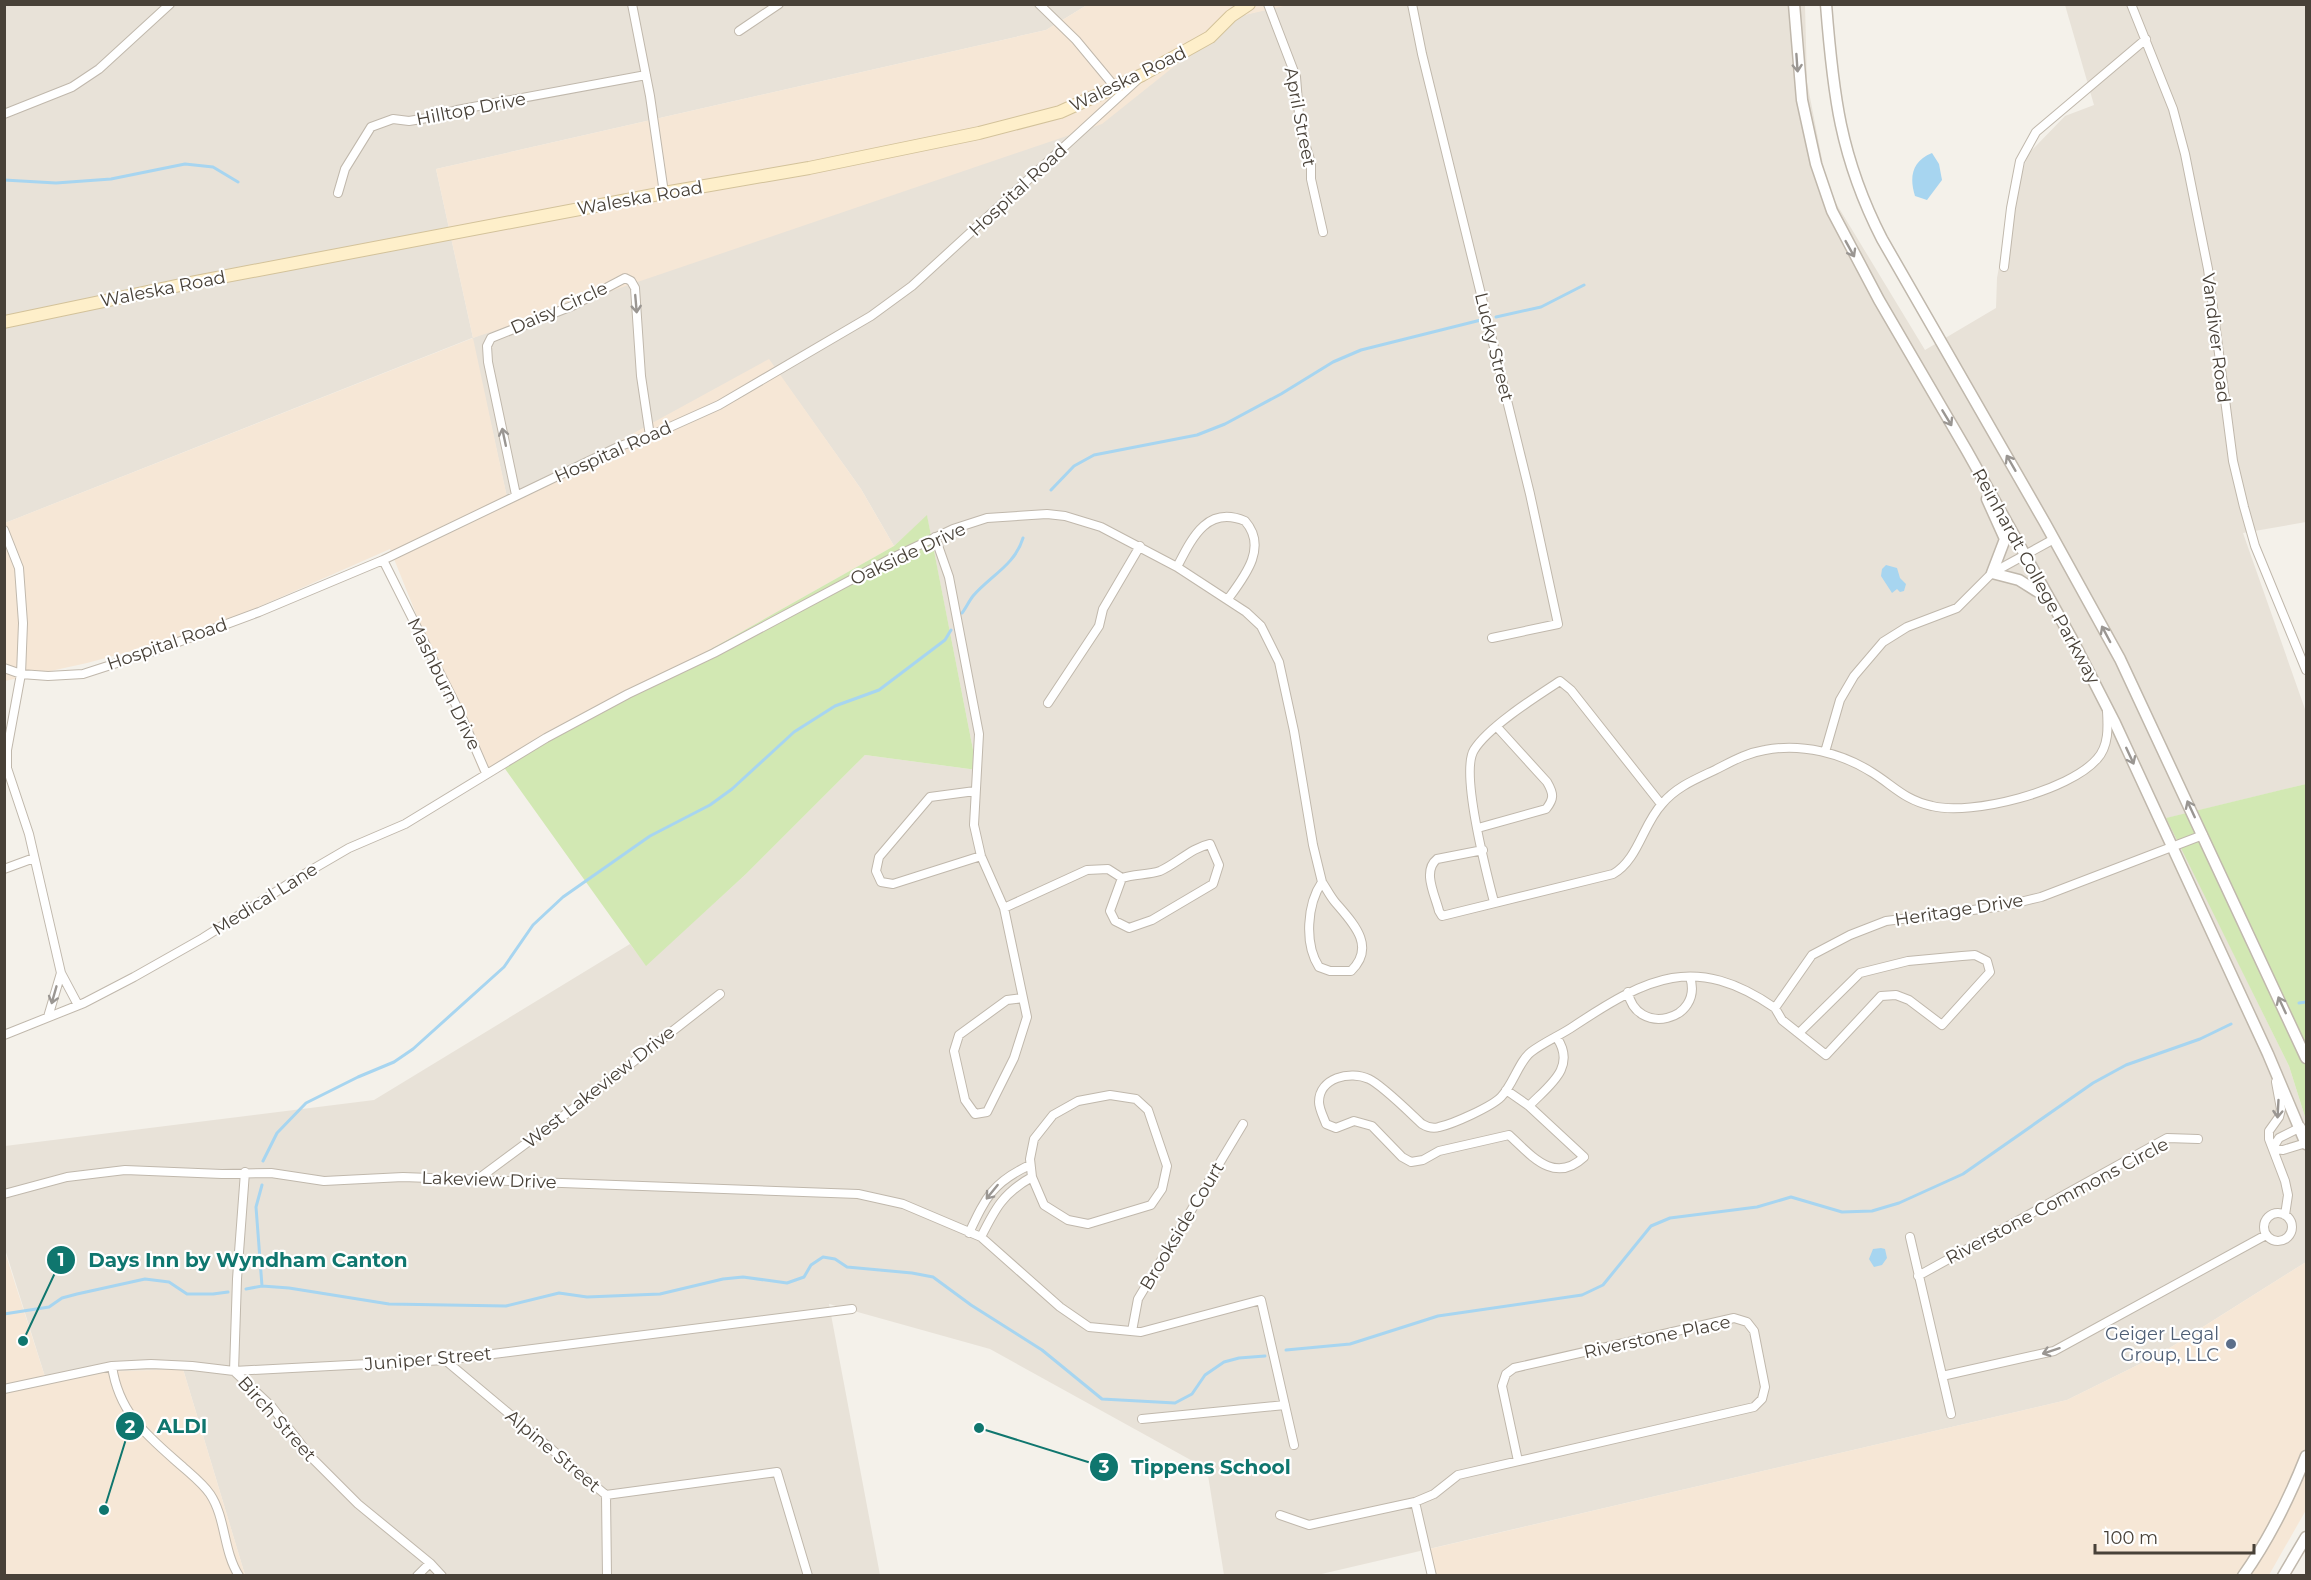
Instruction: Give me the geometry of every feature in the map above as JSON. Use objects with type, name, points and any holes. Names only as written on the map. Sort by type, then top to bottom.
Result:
[{"type":"main road","name":"Waleska Road","points":[[4,322],[195,282],[664,193],[809,168],[979,133],[1060,112],[1142,75],[1210,37],[1231,16],[1249,4]]},
{"type":"street","points":[[4,114],[72,87],[99,69],[170,4]]},
{"type":"street","points":[[632,4],[646,75],[664,193]]},
{"type":"street","points":[[740,31],[779,4]]},
{"type":"street","points":[[1039,4],[1076,40],[1115,87]]},
{"type":"street","name":"April Street","points":[[1268,4],[1296,77],[1300,127],[1311,163],[1311,179],[1323,232]]},
{"type":"street","name":"Lucky Street","points":[[1412,4],[1433,99],[1530,494],[1558,624],[1492,638]]},
{"type":"street","name":"Reinhardt College Parkway","points":[[1794,4],[1802,100],[1816,164],[1832,211],[1884,310],[2026,554],[2107,708],[2274,1067],[2304,1126],[2306,1143]]},
{"type":"street","name":"Reinhardt College Parkway","points":[[1826,4],[1837,112],[1845,149],[1865,204],[1882,239],[2120,659],[2307,1058]]},
{"type":"street","name":"Vandiver Road","points":[[2132,4],[2173,109],[2185,154],[2208,269],[2233,461],[2244,507],[2255,546],[2307,670]]},
{"type":"street","points":[[2004,267],[2011,208],[2020,161],[2036,132],[2146,39]]},
{"type":"street","name":"Hilltop Drive","points":[[338,193],[345,169],[371,127],[393,119],[409,121],[428,118],[457,110],[646,75]]},
{"type":"street","name":"Hospital Road","points":[[4,668],[21,674],[48,676],[83,674],[154,651],[259,612],[383,560],[620,446],[650,436],[719,405],[871,316],[919,280],[1142,75]]},
{"type":"street","name":"Daisy Circle","points":[[516,495],[488,362],[487,346],[491,338],[572,306],[625,279],[631,281],[635,288],[641,376],[650,436]]},
{"type":"street","points":[[1967,452],[2004,539],[1992,573]]},
{"type":"street","name":"Oakside Drive","points":[[486,773],[628,694],[935,537],[987,518],[1047,514],[1065,516],[1101,526],[1140,546],[1228,599],[1262,626],[1279,662],[1322,882],[1333,900],[1351,918],[1362,942],[1361,954],[1351,971],[1330,971],[1319,967],[1311,948],[1310,921],[1315,892],[1322,882]]},
{"type":"street","points":[[1177,567],[1206,522],[1226,516],[1245,521],[1256,538],[1255,548],[1252,560],[1228,599]]},
{"type":"street","points":[[4,530],[14,550],[20,580],[23,623],[21,674],[6,769],[29,834],[61,973],[78,1005]]},
{"type":"street","points":[[935,537],[949,578],[979,734],[974,818],[981,856],[1004,908],[1023,998],[1027,1017],[1014,1058],[987,1112],[975,1114],[965,1100],[954,1051],[959,1035],[1007,1000],[1023,998]]},
{"type":"street","points":[[1825,752],[1840,700],[1854,676],[1883,642],[1907,627],[1957,608],[1992,573],[2054,539]]},
{"type":"street","points":[[1048,703],[1099,626],[1103,609],[1140,546]]},
{"type":"street","name":"Mashburn Drive","points":[[383,560],[460,713],[486,773],[453,795]]},
{"type":"street","points":[[1992,573],[2019,580],[2051,600]]},
{"type":"street","points":[[1494,902],[1470,782],[1473,751],[1497,727],[1560,681],[1571,690],[1661,804]]},
{"type":"street","points":[[1483,850],[1437,859],[1432,864],[1429,870],[1442,916],[1613,874],[1627,864],[1661,804],[1685,784],[1738,758],[1765,750],[1796,749],[1825,752],[1845,758],[1873,773],[1910,800],[1941,808],[1980,806],[2033,795],[2062,784],[2097,759],[2104,747],[2108,729],[2107,708]]},
{"type":"street","points":[[1478,828],[1546,809],[1553,801],[1553,792],[1547,782],[1497,727]]},
{"type":"street","points":[[975,791],[930,797],[879,857],[876,871],[881,882],[893,884],[981,856]]},
{"type":"street","name":"Medical Lane","points":[[4,1035],[78,1005],[134,977],[203,938],[276,890],[349,848],[405,824],[453,795]]},
{"type":"street","name":"Heritage Drive","points":[[1775,1008],[1812,955],[1850,935],[1886,921],[2004,906],[2041,897],[2203,835]]},
{"type":"street","points":[[1004,908],[1087,870],[1108,869],[1122,878],[1156,872],[1174,864],[1199,846],[1210,844],[1219,865],[1213,884],[1152,921],[1129,928],[1115,921],[1110,910],[1122,878]]},
{"type":"street","points":[[4,868],[34,858]]},
{"type":"street","points":[[1506,1089],[1529,1106],[1584,1157],[1568,1167],[1546,1167],[1509,1135],[1439,1151],[1423,1160],[1411,1162],[1402,1157],[1372,1126],[1354,1121],[1336,1128],[1326,1124],[1319,1106],[1323,1089],[1331,1081],[1344,1076],[1359,1076],[1371,1079],[1422,1124],[1437,1128],[1471,1114],[1500,1098],[1530,1052],[1557,1038],[1628,993],[1658,981],[1690,977],[1732,984],[1753,993],[1775,1008],[1782,1020],[1826,1055],[1881,996],[1896,995],[1909,1000],[1942,1025],[1990,972],[1988,961],[1975,954],[1908,961],[1860,973],[1799,1033]]},
{"type":"street","points":[[48,1017],[61,973]]},
{"type":"street","points":[[1628,993],[1635,1009],[1645,1016],[1657,1020],[1669,1018],[1680,1012],[1688,1002],[1692,991],[1690,977]]},
{"type":"street","name":"West Lakeview Drive","points":[[478,1179],[574,1108],[720,994]]},
{"type":"street","points":[[1529,1106],[1562,1070],[1564,1052],[1557,1038]]},
{"type":"street","points":[[2300,1043],[2307,1053]]},
{"type":"street","points":[[2274,1067],[2281,1109],[2279,1118],[2269,1131],[2269,1139],[2288,1195],[2285,1215]]},
{"type":"street","points":[[1110,1095],[1136,1099],[1149,1110],[1167,1166],[1162,1190],[1151,1205],[1088,1224],[1068,1220],[1044,1205],[1032,1177],[1030,1165],[1034,1139],[1053,1115],[1078,1101],[1110,1095]]},
{"type":"street","name":"Brookside Court","points":[[1132,1331],[1138,1299],[1243,1124]]},
{"type":"street","points":[[2272,1148],[2279,1138],[2304,1126]]},
{"type":"street","name":"Riverstone Commons Circle","points":[[1918,1276],[2167,1138],[2198,1139]]},
{"type":"street","points":[[2272,1148],[2283,1150],[2306,1143]]},
{"type":"street","points":[[969,1233],[985,1201],[997,1185],[1010,1174],[1030,1165]]},
{"type":"street","name":"Lakeview Drive","points":[[4,1194],[95,1172],[125,1170],[222,1174],[271,1173],[324,1181],[403,1177],[858,1194],[903,1204],[981,1237],[1060,1307],[1089,1327],[1141,1332],[1261,1300],[1285,1405]]},
{"type":"street","name":"Birch Street","points":[[245,1172],[237,1280],[234,1371],[272,1407],[311,1457],[358,1504],[442,1575]]},
{"type":"street","points":[[981,1237],[995,1208],[1006,1194],[1032,1177]]},
{"type":"street","points":[[2279,1213],[2285,1215],[2292,1225],[2289,1237],[2277,1242],[2266,1235],[2264,1230],[2268,1218],[2279,1213]]},
{"type":"street","points":[[1942,1376],[2054,1351],[2266,1235]]},
{"type":"street","points":[[1910,1237],[1951,1414]]},
{"type":"street","name":"Juniper Street","points":[[4,1389],[112,1366],[151,1364],[234,1371],[445,1360],[852,1309]]},
{"type":"street","name":"Riverstone Place","points":[[1280,1515],[1309,1525],[1415,1502],[1434,1494],[1458,1475],[1754,1407],[1762,1399],[1765,1387],[1754,1331],[1747,1322],[1734,1318],[1514,1368],[1506,1374],[1502,1386],[1518,1461]]},
{"type":"street","name":"Alpine Street","points":[[445,1360],[606,1496],[777,1472],[808,1575]]},
{"type":"street","points":[[112,1366],[115,1385],[131,1416],[144,1433],[210,1494],[218,1510],[230,1556],[239,1575]]},
{"type":"street","points":[[1142,1419],[1285,1405],[1294,1445]]},
{"type":"street","points":[[2243,1575],[2271,1534],[2307,1456]]},
{"type":"street","points":[[606,1496],[607,1575]]},
{"type":"street","points":[[1415,1502],[1432,1575]]},
{"type":"street","points":[[2283,1575],[2307,1537]]},
{"type":"street","points":[[417,1575],[430,1563]]},
{"type":"shaded area","points":[[1288,4],[1805,5],[1807,82],[1828,190],[1925,350],[1996,308],[1997,278],[2008,217],[2028,154],[2065,116],[2094,105],[2065,5],[2306,5],[2306,522],[2243,533],[2306,712],[2306,784],[2167,818],[2289,1066],[2306,1120],[2306,1262],[2160,1354],[2067,1400],[1313,1576],[1224,1575],[1207,1469],[990,1349],[829,1304],[880,1575],[245,1575],[183,1369],[98,1372],[47,1383],[5,1249],[5,1146],[374,1100],[630,944],[646,965],[746,874],[865,755],[977,770],[927,516],[894,546],[861,489],[769,360],[508,502],[472,338],[5,523],[5,5],[1087,5],[1046,30],[436,169],[473,338],[1236,17]]},
{"type":"shaded area","points":[[1087,5],[1288,5],[1236,17],[1102,124],[473,338],[436,169],[1046,30]]},
{"type":"shaded area","points":[[473,338],[508,502],[769,359],[861,489],[894,546],[482,778],[390,549],[202,632],[87,663],[5,681],[5,523]]},
{"type":"shaded area","points":[[4,1249],[47,1383],[98,1372],[183,1369],[245,1575],[5,1575]]},
{"type":"shaded area","points":[[2306,1262],[2306,1510],[2269,1575],[1431,1576],[1425,1550],[2067,1400],[2160,1354]]},
{"type":"green space","points":[[927,515],[977,770],[865,755],[746,874],[646,966],[503,766],[894,546]]},
{"type":"green space","points":[[2306,784],[2306,1120],[2289,1066],[2166,818]]},
{"type":"water","points":[[1932,153],[1939,164],[1942,180],[1927,200],[1915,196],[1912,176],[1920,160]]},
{"type":"water","points":[[1886,565],[1897,568],[1900,578],[1906,584],[1904,591],[1900,592],[1897,589],[1892,593],[1881,576],[1882,569]]},
{"type":"water","points":[[1873,1249],[1885,1249],[1887,1258],[1882,1265],[1874,1267],[1869,1259]]},
{"type":"waterway","points":[[4,180],[56,183],[111,179],[185,164],[213,167],[238,182]]},
{"type":"waterway","points":[[1496,317],[1541,307],[1584,285]]},
{"type":"waterway","points":[[1051,490],[1074,466],[1094,455],[1197,435],[1225,424],[1281,394],[1333,362],[1361,350],[1481,320]]},
{"type":"waterway","points":[[962,613],[973,596],[1014,556],[1023,538]]},
{"type":"waterway","points":[[263,1161],[277,1133],[306,1103],[394,1062],[413,1049],[504,967],[533,925],[563,897],[650,836],[710,805],[732,789],[794,732],[835,706],[879,690],[945,640],[951,630]]},
{"type":"waterway","points":[[2299,1003],[2306,1002]]},
{"type":"waterway","points":[[1286,1350],[1350,1344],[1438,1316],[1582,1295],[1603,1285],[1651,1226],[1670,1218],[1757,1207],[1791,1197],[1842,1212],[1872,1211],[1899,1203],[1963,1174],[2093,1083],[2126,1065],[2200,1039],[2231,1024]]},
{"type":"waterway","points":[[262,1185],[256,1207],[262,1286]]},
{"type":"waterway","points":[[246,1289],[262,1286],[289,1288],[389,1304],[506,1306],[559,1293],[587,1297],[660,1294],[723,1279],[743,1277],[787,1283],[804,1277],[811,1265],[823,1257],[835,1259],[847,1267],[933,1277],[971,1305],[1042,1350],[1102,1399],[1175,1403],[1192,1394],[1205,1375],[1224,1362],[1265,1356]]},
{"type":"waterway","points":[[4,1314],[49,1307],[62,1298],[145,1279],[169,1282],[187,1294],[228,1292]]},
{"type":"place","name":"Days Inn by Wyndham Canton","points":[[23,1341]]},
{"type":"place","name":"Geiger Legal Group, LLC","points":[[2231,1344]]},
{"type":"place","name":"Tippens School","points":[[979,1428]]},
{"type":"place","name":"ALDI","points":[[104,1510]]}]
